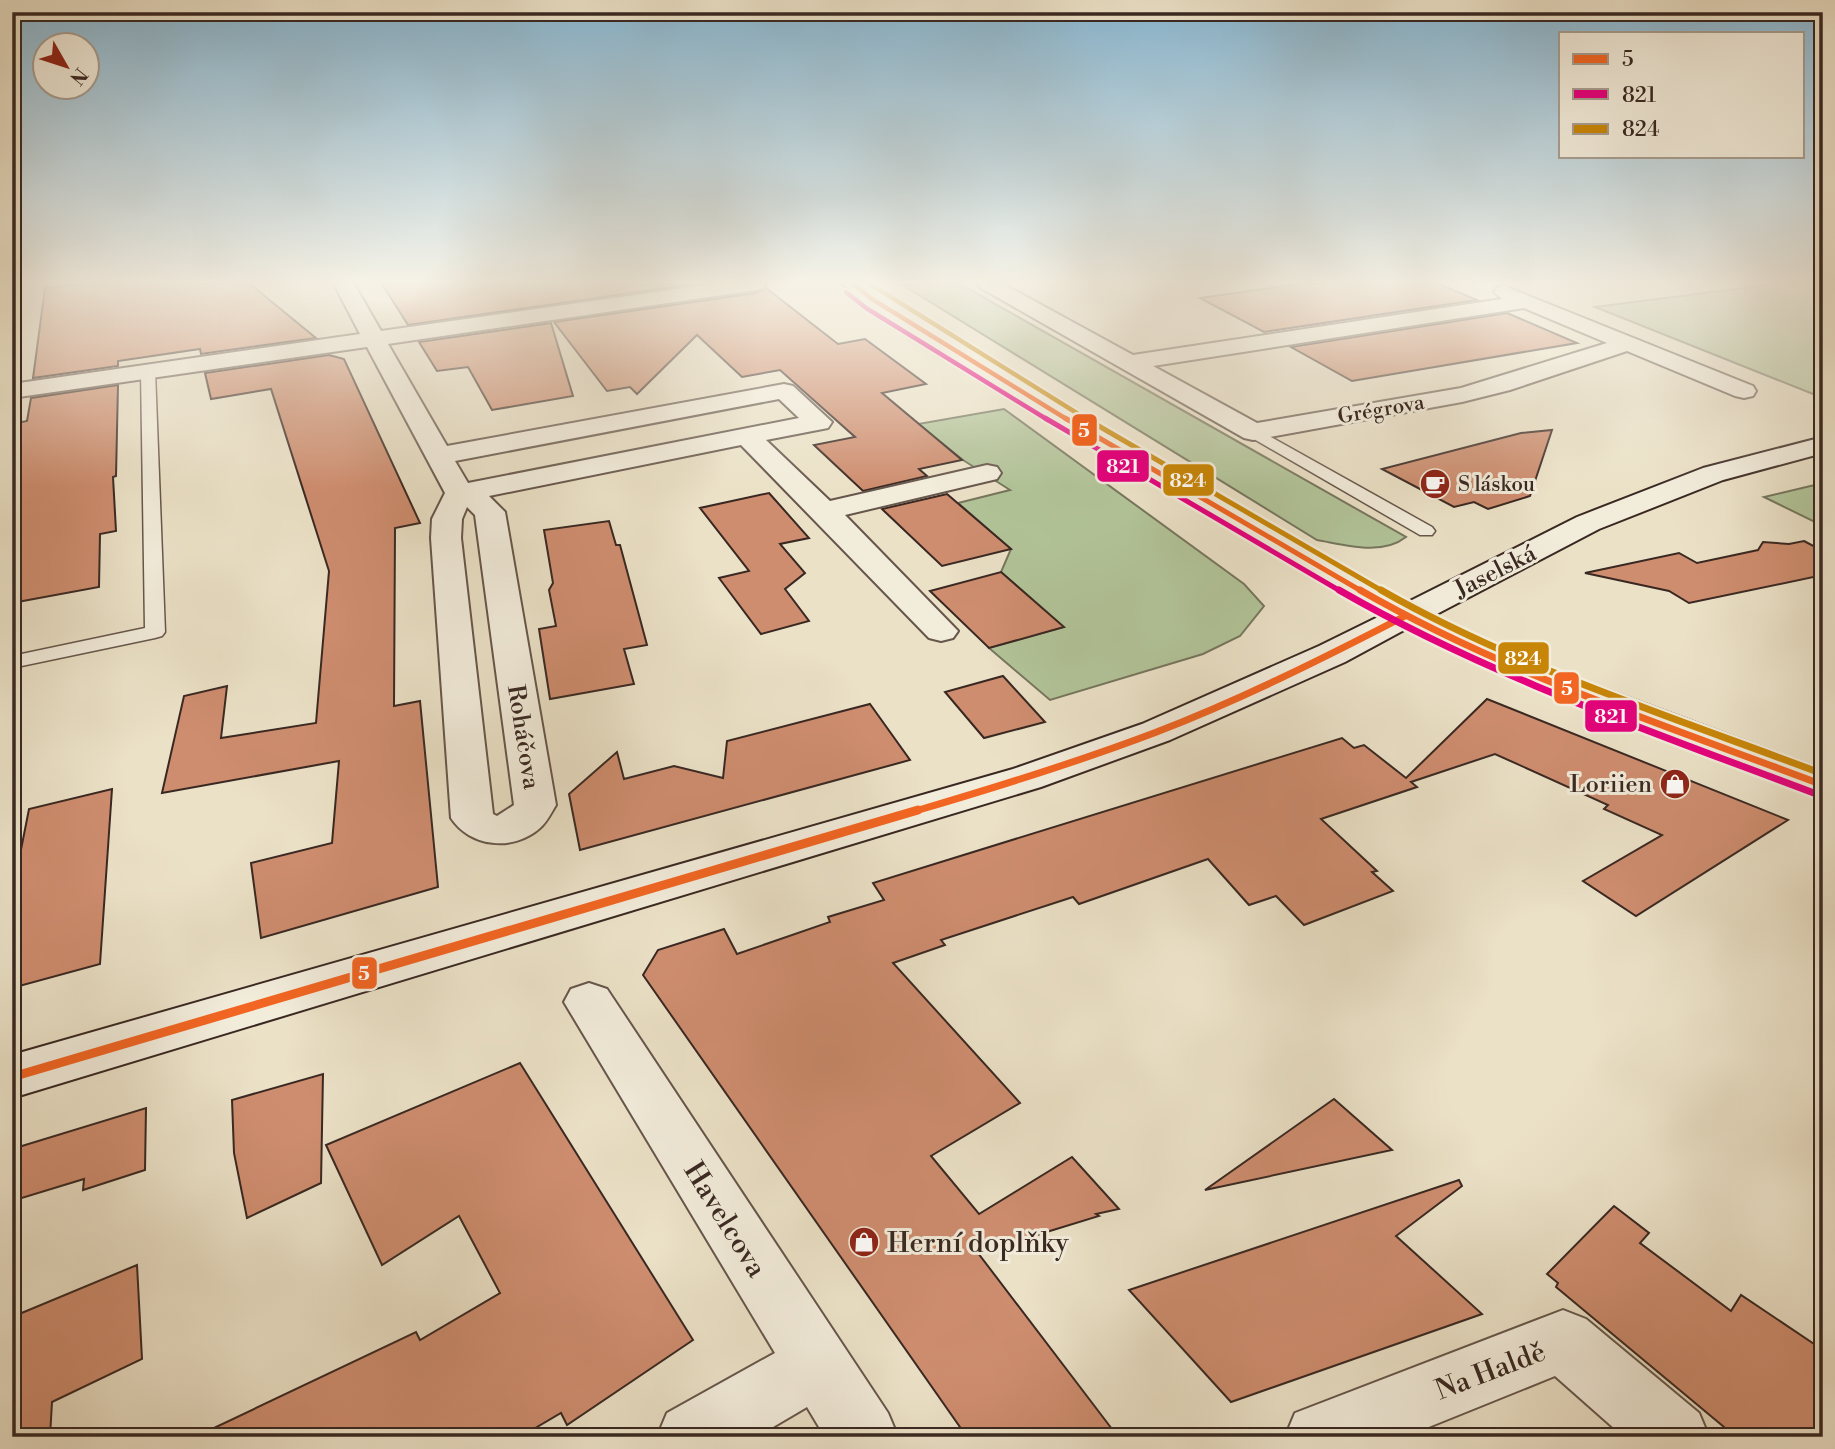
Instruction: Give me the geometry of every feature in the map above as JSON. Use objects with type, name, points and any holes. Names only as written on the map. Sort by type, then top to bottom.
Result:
[{"type":"street","points":[[12,391],[287,352]]},
{"type":"street","points":[[380,352],[459,494],[819,422],[784,391],[438,456]]},
{"type":"street","points":[[961,352],[1126,456],[1405,616],[1543,679],[1823,785]]},
{"type":"street","points":[[1110,352],[1253,432]]},
{"type":"street","points":[[1130,363],[1203,352]]},
{"type":"street","name":"Grégrova","points":[[1253,432],[1462,395],[1604,352]]},
{"type":"street","points":[[1648,352],[1744,391]]},
{"type":"street","points":[[746,436],[824,511],[940,631]]},
{"type":"street","name":"Jaselská","points":[[12,1077],[1027,778],[1156,732],[1332,654],[1588,523],[1713,474],[1823,445]]},
{"type":"street","points":[[824,511],[987,473]]},
{"type":"street","name":"Roháčova","points":[[459,494],[479,502],[490,512],[534,805],[531,814],[506,829],[490,830],[478,826],[472,818],[446,538],[447,519],[459,494]]},
{"type":"street","name":"Havelcova","points":[[589,1002],[864,1437]]},
{"type":"street","name":"Na Haldě","points":[[1319,1437],[1563,1341],[1675,1437]]},
{"type":"street","points":[[691,1437],[818,1364]]},
{"type":"lane","points":[[12,662],[155,632],[148,372]]},
{"type":"lane","points":[[1253,432],[1426,531]]},
{"type":"green space","points":[[1011,352],[1079,352],[1406,537],[1396,543],[1375,548],[1317,540]]},
{"type":"green space","points":[[1707,352],[1823,352],[1823,398]]},
{"type":"green space","points":[[1004,409],[1244,584],[1264,606],[1240,636],[1203,654],[1050,700],[989,648],[1063,627],[1001,572],[1011,549],[958,503],[1010,490],[963,460],[918,424]]},
{"type":"green space","points":[[1823,483],[1823,526],[1764,497]]},
{"type":"building","points":[[37,352],[182,352],[118,361],[118,366],[33,378]]},
{"type":"building","points":[[425,352],[560,352],[573,396],[492,410],[468,367],[437,371]]},
{"type":"building","points":[[577,352],[680,352],[637,394],[630,387],[607,391]]},
{"type":"building","points":[[715,352],[882,352],[926,384],[882,393],[962,460],[919,469],[927,476],[863,491],[814,445],[855,437],[780,370],[742,377]]},
{"type":"building","points":[[1299,352],[1526,352],[1352,381]]},
{"type":"building","points":[[329,355],[344,359],[420,523],[395,528],[394,706],[420,701],[438,887],[261,938],[251,863],[332,843],[339,761],[162,793],[184,696],[227,686],[221,738],[316,723],[329,571],[271,389],[211,399],[205,373]]},
{"type":"building","points":[[118,385],[116,476],[113,477],[116,531],[100,534],[99,587],[12,603],[12,424],[27,421],[31,398]]},
{"type":"building","points":[[1552,430],[1530,496],[1488,509],[1474,502],[1454,507],[1382,469],[1521,433]]},
{"type":"building","points":[[769,493],[809,538],[780,544],[805,573],[785,589],[809,621],[761,634],[719,578],[749,571],[700,508]]},
{"type":"building","points":[[947,494],[1011,549],[942,566],[882,509]]},
{"type":"building","points":[[609,521],[616,545],[620,545],[647,645],[624,649],[634,684],[550,699],[539,629],[556,626],[549,590],[553,583],[544,530]]},
{"type":"building","points":[[1804,541],[1823,551],[1823,575],[1689,603],[1669,591],[1585,573],[1679,553],[1697,563],[1758,550],[1763,542],[1789,544]]},
{"type":"building","points":[[1001,572],[1064,627],[989,648],[930,591]]},
{"type":"building","points":[[1003,676],[1045,722],[984,738],[945,692]]},
{"type":"building","points":[[1487,699],[1788,820],[1636,916],[1583,881],[1662,835],[1604,809],[1608,805],[1495,754],[1411,782],[1417,787],[1321,819],[1377,871],[1372,872],[1393,891],[1304,925],[1276,896],[1249,905],[1208,859],[1079,904],[1073,897],[941,940],[945,945],[893,963],[1020,1103],[931,1156],[979,1214],[1072,1157],[1119,1209],[978,1253],[1118,1437],[967,1437],[643,975],[658,950],[724,929],[737,954],[830,922],[828,917],[884,900],[873,883],[1342,738],[1354,748],[1364,745],[1406,778]]},
{"type":"building","points":[[870,704],[910,760],[580,850],[569,794],[617,752],[624,779],[674,766],[723,778],[727,741]]},
{"type":"building","points":[[112,789],[100,964],[12,988],[12,895],[29,809]]},
{"type":"building","points":[[520,1063],[693,1340],[567,1425],[561,1413],[520,1437],[195,1437],[416,1332],[420,1340],[500,1293],[459,1216],[382,1265],[326,1145]]},
{"type":"building","points":[[323,1074],[321,1183],[247,1218],[234,1153],[232,1100]]},
{"type":"building","points":[[1334,1099],[1392,1150],[1205,1190]]},
{"type":"building","points":[[146,1108],[145,1170],[83,1190],[84,1179],[12,1201],[12,1149]]},
{"type":"building","points":[[1459,1180],[1462,1186],[1396,1236],[1482,1314],[1231,1402],[1129,1290]]},
{"type":"building","points":[[1614,1206],[1649,1233],[1640,1243],[1731,1311],[1741,1295],[1823,1350],[1823,1437],[1736,1437],[1556,1287],[1558,1283],[1547,1274]]},
{"type":"building","points":[[137,1265],[142,1359],[52,1402],[50,1437],[12,1437],[12,1317]]},
{"type":"transit line","name":"821","points":[[937,352],[1121,465],[1401,626],[1539,689],[1819,795]]},
{"type":"transit line","name":"5","points":[[957,352],[1126,456],[1405,616],[1543,679],[1823,785]]},
{"type":"transit line","name":"824","points":[[978,352],[1131,447],[1410,607],[1547,669],[1823,774]]},
{"type":"transit line","name":"5","points":[[12,1077],[1027,778],[1156,732],[1332,654],[1405,616]]},
{"type":"place","name":"S láskou","points":[[1435,484]]},
{"type":"place","name":"Loriien","points":[[1675,784]]},
{"type":"place","name":"Herní doplňky","points":[[864,1242]]}]
